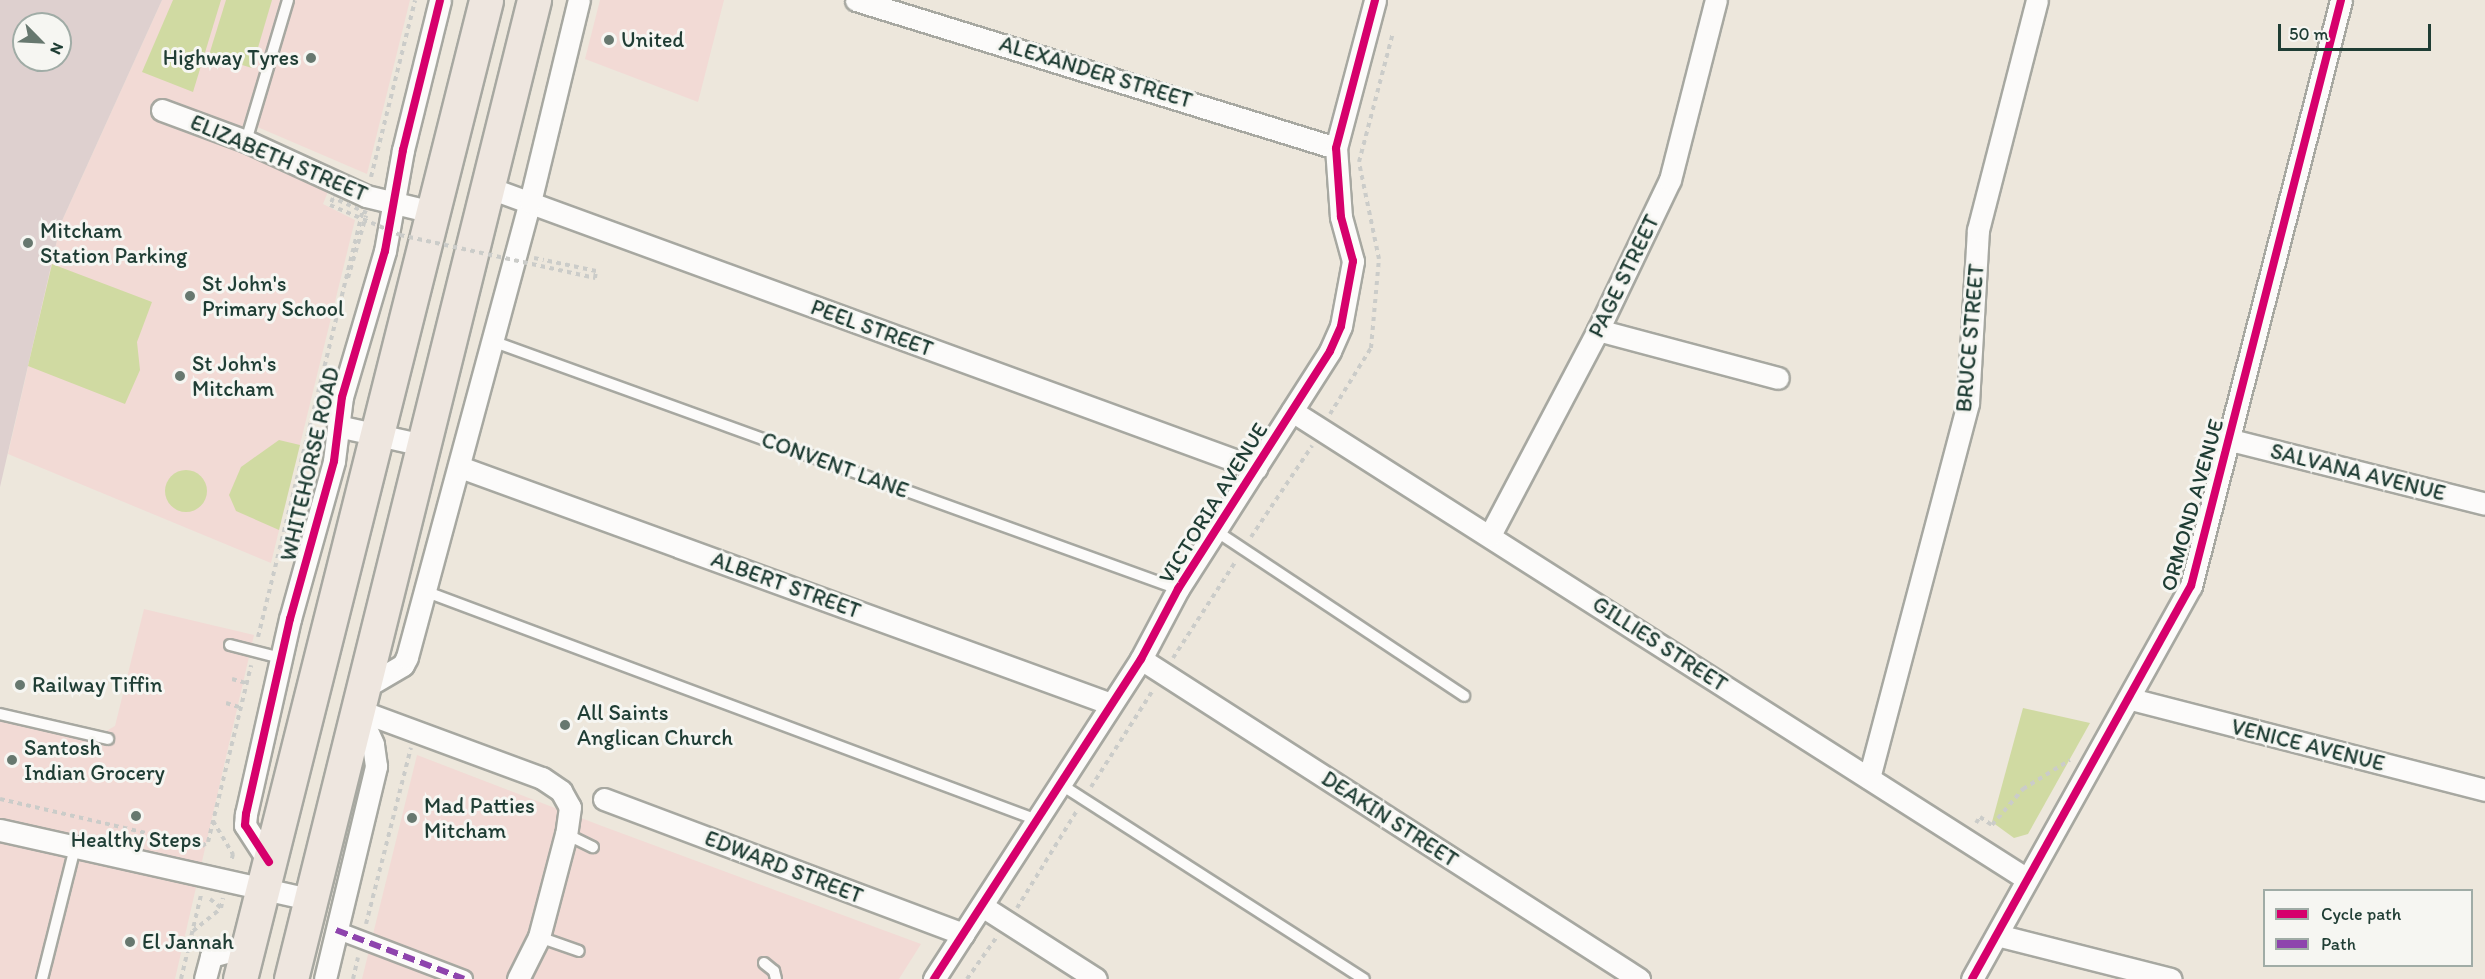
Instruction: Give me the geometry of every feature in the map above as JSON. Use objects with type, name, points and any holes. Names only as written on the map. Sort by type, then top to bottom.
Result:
[{"type":"highway","points":[[240,979],[375,434],[486,0]]},
{"type":"highway","points":[[291,979],[534,0]]},
{"type":"street","name":"WHITEHORSE ROAD","points":[[266,876],[245,825],[246,814],[281,658],[334,461],[342,397],[385,251],[393,203],[440,0]]},
{"type":"street","points":[[361,699],[403,665],[427,592],[530,202],[579,0]]},
{"type":"street","name":"ALEXANDER STREET","points":[[856,0],[1336,148]]},
{"type":"street","name":"VICTORIA AVENUE","points":[[934,979],[1141,659],[1179,589],[1330,351],[1341,326],[1353,261],[1341,217],[1336,148],[1375,0]]},
{"type":"street","name":"PAGE STREET","points":[[1490,535],[1598,330],[1670,180],[1716,0]]},
{"type":"street","name":"BRUCE STREET","points":[[1869,778],[1968,403],[1978,230],[2037,0]]},
{"type":"street","name":"ORMOND AVENUE","points":[[1972,979],[2131,699],[2191,586],[2231,440],[2341,0]]},
{"type":"street","name":"ELIZABETH STREET","points":[[162,110],[246,141],[366,196],[432,213]]},
{"type":"street","name":"PEEL STREET","points":[[487,187],[1256,468]]},
{"type":"street","points":[[1598,330],[1778,378]]},
{"type":"street","name":"GILLIES STREET","points":[[1292,411],[2027,879]]},
{"type":"street","name":"WHITEHORSE ROAD","points":[[338,426],[423,445]]},
{"type":"street","name":"SALVANA AVENUE","points":[[2231,440],[2485,504]]},
{"type":"street","name":"ALBERT STREET","points":[[460,467],[1111,704]]},
{"type":"street","name":"DEAKIN STREET","points":[[1141,659],[1639,979]]},
{"type":"street","points":[[361,699],[542,778],[561,790],[570,807],[566,834],[539,937],[519,979]]},
{"type":"street","points":[[324,979],[376,766],[373,744],[361,699]]},
{"type":"street","name":"VENICE AVENUE","points":[[2131,699],[2485,790]]},
{"type":"street","name":"EDWARD STREET","points":[[604,799],[963,934]]},
{"type":"street","points":[[0,830],[75,848],[266,876],[312,900]]},
{"type":"street","points":[[982,906],[1096,979]]},
{"type":"street","points":[[336,930],[464,979]]},
{"type":"street","points":[[1997,935],[2170,979]]},
{"type":"street","points":[[205,979],[211,956],[249,946]]},
{"type":"lane","points":[[246,141],[288,0]]},
{"type":"lane","name":"CONVENT LANE","points":[[492,340],[1179,589]]},
{"type":"lane","points":[[1216,531],[1464,696]]},
{"type":"lane","points":[[427,592],[1036,820]]},
{"type":"lane","points":[[230,645],[281,658]]},
{"type":"lane","points":[[0,714],[108,739]]},
{"type":"lane","points":[[1060,784],[1364,979]]},
{"type":"lane","points":[[566,834],[593,847]]},
{"type":"lane","points":[[42,979],[75,848]]},
{"type":"lane","points":[[539,937],[579,951]]},
{"type":"lane","points":[[764,963],[774,971],[776,979]]},
{"type":"path","points":[[0,799],[202,846],[208,842],[239,707],[415,0]]},
{"type":"path","points":[[344,285],[354,267],[364,224],[367,213],[333,198],[330,205],[360,218],[370,222],[400,236],[595,278],[596,271],[533,257]]},
{"type":"path","points":[[232,679],[246,683]]},
{"type":"path","points":[[226,703],[239,707]]},
{"type":"path","points":[[353,979],[412,742]]},
{"type":"path","points":[[1965,840],[1980,817],[1992,825],[2023,789],[2073,758]]},
{"type":"path","points":[[181,979],[202,892]]},
{"type":"path","points":[[193,931],[221,908]]},
{"type":"shaded area","name":"Mitcham Station Parking","points":[[0,0],[162,0],[61,223],[0,487]]},
{"type":"shaded area","name":"St John's Primary School","points":[[162,0],[410,0],[367,174],[246,122],[235,147],[329,189],[323,204],[355,220],[271,563],[8,454],[61,223]]},
{"type":"shaded area","points":[[600,0],[724,0],[698,102],[585,59]]},
{"type":"shaded area","points":[[144,609],[254,635],[175,979],[0,979],[0,708],[101,734],[115,726]]},
{"type":"shaded area","points":[[417,755],[921,944],[899,979],[362,979]]},
{"type":"green space","points":[[173,0],[221,0],[193,92],[142,72]]},
{"type":"green space","points":[[226,0],[272,0],[252,68],[209,55]]},
{"type":"green space","points":[[52,264],[152,302],[137,342],[140,370],[125,404],[28,366]]},
{"type":"green space","points":[[279,440],[300,445],[279,530],[236,511],[229,495],[241,467]]},
{"type":"green space","points":[[186,470],[201,476],[207,491],[201,506],[186,512],[171,506],[165,491],[171,476]]},
{"type":"green space","points":[[2023,708],[2090,723],[2028,834],[2014,838],[1992,822]]},
{"type":"marked path","points":[[336,930],[464,979]]},
{"type":"cycle path","points":[[269,862],[245,825],[246,814],[290,619],[334,461],[342,397],[385,251],[403,150],[440,0]]},
{"type":"cycle path","points":[[934,979],[1141,659],[1178,589],[1330,351],[1341,326],[1353,261],[1341,217],[1336,148],[1375,0]]},
{"type":"cycle path","points":[[1972,979],[2191,586],[2341,0]]},
{"type":"place","name":"United","points":[[609,40]]},
{"type":"place","name":"Highway Tyres","points":[[311,58]]},
{"type":"place","name":"Mitcham Station Parking","points":[[28,243]]},
{"type":"place","name":"St John's Primary School","points":[[190,296]]},
{"type":"place","name":"St John's Mitcham","points":[[180,376]]},
{"type":"place","name":"Railway Tiffin","points":[[20,685]]},
{"type":"place","name":"All Saints Anglican Church","points":[[565,725]]},
{"type":"place","name":"Santosh Indian Grocery","points":[[12,760]]},
{"type":"place","name":"Healthy Steps","points":[[136,816]]},
{"type":"place","name":"Mad Patties Mitcham","points":[[412,818]]},
{"type":"place","name":"El Jannah","points":[[130,942]]}]
